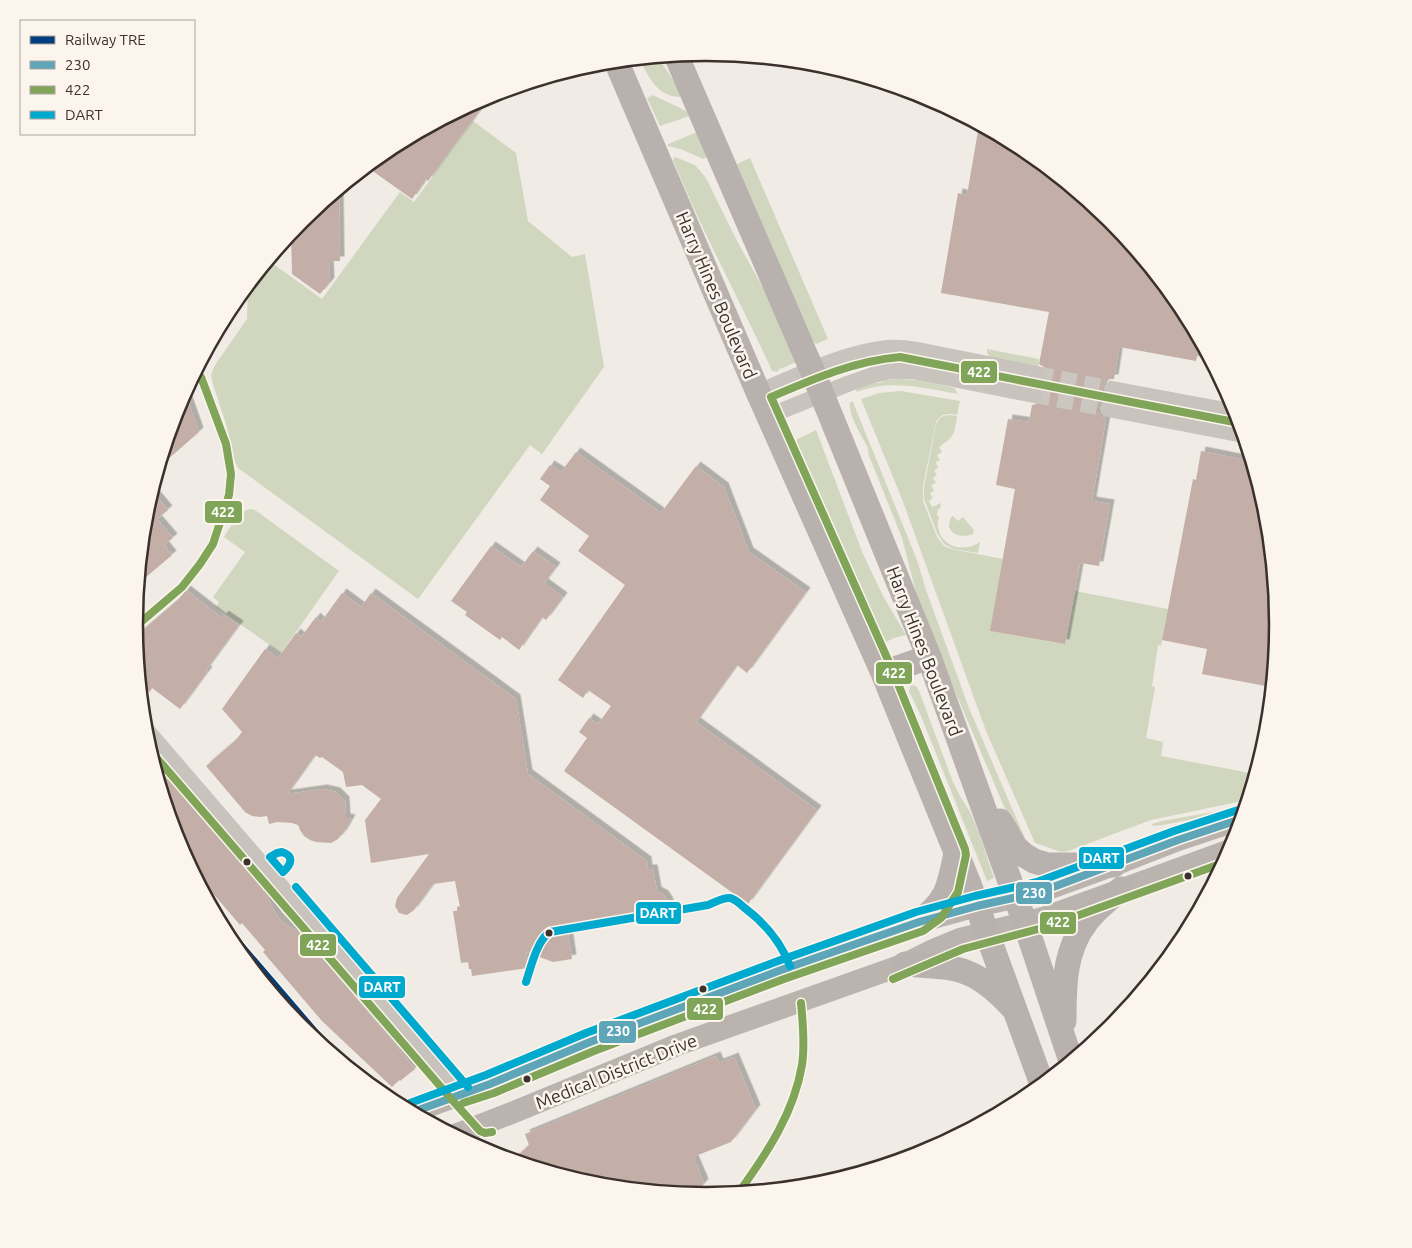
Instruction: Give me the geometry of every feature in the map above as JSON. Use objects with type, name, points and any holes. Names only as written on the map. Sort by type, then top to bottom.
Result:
[{"type":"main road","name":"Harry Hines Boulevard","points":[[678,62],[812,370],[929,657],[1016,897],[1067,1051]]},
{"type":"main road","name":"Harry Hines Boulevard","points":[[619,68],[768,416],[883,673],[977,906],[1039,1077]]},
{"type":"main road","points":[[883,673],[929,657]]},
{"type":"main road","points":[[981,800],[1003,824],[1016,848],[1034,862],[1047,865],[1114,865]]},
{"type":"main road","name":"Medical District Drive","points":[[421,1109],[490,1084],[590,1042],[781,970],[919,922],[977,906],[1040,892],[1178,840],[1233,822]]},
{"type":"main road","points":[[919,922],[934,911],[949,887],[956,853]]},
{"type":"main road","name":"Medical District Drive","points":[[463,1132],[677,1045],[905,964],[960,939],[1043,918],[1219,854]]},
{"type":"main road","points":[[1067,1051],[1064,990],[1066,969],[1072,947],[1088,920],[1121,889]]},
{"type":"main road","points":[[905,964],[947,968],[968,973],[998,992],[1014,1008]]},
{"type":"main road","points":[[781,970],[791,1004]]},
{"type":"main road","points":[[460,1094],[486,1123]]},
{"type":"street","points":[[758,392],[847,357],[886,348],[900,347],[1038,374]]},
{"type":"street","points":[[971,383],[976,362]]},
{"type":"street","points":[[768,416],[850,383],[891,371],[913,372],[1034,395]]},
{"type":"street","points":[[1112,388],[1226,410]]},
{"type":"street","points":[[1108,409],[1235,434]]},
{"type":"street","points":[[155,740],[460,1094]]},
{"type":"green space","points":[[662,63],[682,94],[679,97],[664,93],[650,78],[642,65]]},
{"type":"green space","points":[[653,95],[686,111],[690,116],[660,126],[647,98]]},
{"type":"green space","points":[[473,121],[516,153],[528,221],[572,257],[585,254],[604,367],[542,454],[530,445],[418,599],[238,468],[211,375],[215,365],[247,319],[248,298],[274,264],[322,299],[400,192],[414,202]]},
{"type":"green space","points":[[697,132],[707,157],[703,159],[668,146],[668,144]]},
{"type":"green space","points":[[675,157],[695,165],[706,178],[737,241],[771,302],[796,362],[780,368],[777,372],[772,371],[696,213],[673,160]]},
{"type":"green space","points":[[750,158],[828,339],[816,344],[811,338],[737,164]]},
{"type":"green space","points":[[987,349],[1039,359],[1038,368],[991,359]]},
{"type":"green space","points":[[888,360],[913,360],[962,369],[963,372],[890,364],[849,372],[847,368]]},
{"type":"green space","points":[[898,379],[920,380],[954,388],[958,394],[920,387],[894,385],[869,388],[857,392],[856,390],[862,384]]},
{"type":"green space","points":[[901,391],[960,401],[957,415],[945,414],[936,422],[923,486],[923,501],[937,537],[944,546],[1003,559],[991,631],[1065,644],[1075,591],[1168,609],[1161,646],[1158,645],[1152,686],[1155,687],[1146,738],[1163,742],[1161,756],[1249,773],[1240,801],[1151,820],[1068,851],[1061,852],[1035,843],[986,731],[902,499],[861,399],[879,393]]},
{"type":"green space","points":[[850,402],[853,402],[917,560],[969,708],[1026,841],[1014,830],[926,623],[902,538],[868,453],[868,448],[853,420]]},
{"type":"green space","points":[[948,415],[957,416],[955,427],[951,437],[939,447],[942,452],[937,455],[940,460],[936,462],[938,468],[934,470],[937,475],[933,478],[936,483],[931,485],[934,491],[930,493],[933,498],[929,501],[932,507],[941,503],[937,515],[939,516],[938,525],[940,533],[944,539],[949,544],[964,548],[980,542],[978,553],[953,549],[944,544],[937,533],[924,499],[924,488],[936,424],[941,417]]},
{"type":"green space","points":[[816,430],[863,554],[883,596],[906,635],[882,644],[794,441]]},
{"type":"green space","points":[[251,509],[339,571],[281,653],[216,607],[219,602],[213,597],[245,552],[224,537],[239,516],[246,510]]},
{"type":"green space","points":[[953,516],[958,521],[963,517],[974,530],[973,534],[961,536],[954,534],[949,528],[951,517]]},
{"type":"green space","points":[[911,685],[916,686],[919,691],[953,782],[970,812],[979,833],[994,878],[987,881],[921,716],[909,691]]},
{"type":"green space","points":[[1238,808],[1237,811],[1233,812],[1162,825],[1153,826],[1152,824]]},
{"type":"building","points":[[481,108],[428,181],[426,179],[412,199],[373,171],[425,137]]},
{"type":"building","points":[[978,132],[1019,156],[1049,178],[1104,226],[1152,281],[1174,311],[1198,352],[1196,361],[1119,347],[1114,379],[1109,379],[1105,382],[1102,388],[1105,396],[1110,399],[1105,399],[1101,402],[1098,408],[1098,412],[1106,419],[1092,501],[1110,504],[1099,566],[1080,563],[1065,644],[990,631],[1015,489],[996,485],[1008,419],[1029,422],[1032,405],[1038,404],[1044,397],[1043,391],[1036,384],[1044,381],[1047,375],[1047,371],[1039,364],[1049,312],[941,293],[958,193],[967,195]]},
{"type":"building","points":[[339,198],[340,261],[329,261],[330,282],[320,294],[292,274],[291,244]]},
{"type":"building","points":[[189,403],[199,432],[168,459]]},
{"type":"building","points":[[1201,451],[1244,460],[1258,514],[1268,587],[1268,661],[1265,686],[1202,674],[1207,649],[1162,640],[1193,479],[1196,480]]},
{"type":"building","points":[[576,452],[661,513],[696,466],[724,487],[749,552],[806,592],[747,673],[737,665],[696,722],[817,810],[748,904],[564,771],[587,738],[579,732],[589,718],[598,724],[611,706],[588,690],[583,698],[558,680],[625,585],[578,551],[589,536],[540,500],[550,486],[540,479],[550,465],[561,472]]},
{"type":"building","points":[[158,498],[168,510],[157,519],[173,538],[164,545],[172,555],[145,578]]},
{"type":"building","points":[[491,546],[521,567],[533,551],[556,567],[544,583],[563,597],[546,620],[542,617],[519,650],[502,637],[500,640],[465,615],[467,612],[451,601]]},
{"type":"building","points":[[186,590],[222,618],[224,615],[239,625],[180,709],[152,688],[150,692],[147,690],[143,630],[179,599]]},
{"type":"building","points":[[342,593],[361,607],[371,593],[516,699],[528,774],[647,861],[648,869],[653,869],[657,891],[664,895],[668,901],[669,904],[666,911],[659,914],[652,913],[567,926],[572,959],[553,962],[526,952],[528,968],[472,976],[468,962],[461,963],[453,911],[457,911],[457,907],[460,907],[455,881],[433,884],[414,910],[407,915],[399,913],[395,906],[397,898],[429,854],[371,863],[365,820],[381,799],[362,785],[346,787],[343,772],[322,757],[320,758],[315,755],[287,794],[323,789],[336,792],[345,801],[346,818],[351,819],[338,839],[331,843],[310,840],[304,836],[298,825],[277,822],[269,824],[267,816],[252,816],[245,812],[206,766],[236,740],[242,732],[222,709],[265,649],[278,658],[296,633],[301,637],[316,617],[321,622]]},
{"type":"building","points":[[160,762],[260,880],[264,893],[278,917],[285,924],[302,934],[415,1069],[392,1087],[322,1021],[263,952],[265,950],[242,923],[240,925],[212,892],[201,873],[173,805]]},
{"type":"building","points":[[716,1056],[719,1063],[734,1057],[756,1109],[731,1142],[693,1157],[704,1183],[701,1187],[633,1182],[560,1168],[519,1155],[529,1145],[525,1134]]},
{"type":"tunnel","points":[[1037,374],[1112,389]]},
{"type":"tunnel","points":[[1034,395],[1108,409]]},
{"type":"transit line","name":"422","points":[[463,1103],[494,1093],[594,1051],[784,979],[923,931],[941,918],[958,892],[966,855],[965,849],[892,669],[771,397],[818,377],[866,362],[900,357],[1231,421]]},
{"type":"transit line","name":"422","points":[[143,620],[182,587],[200,564],[213,544],[229,495],[231,474],[226,444],[201,377]]},
{"type":"transit line","name":"422","points":[[160,762],[453,1101],[480,1131],[485,1133],[492,1132]]},
{"type":"transit line","name":"DART","points":[[411,1103],[486,1075],[586,1033],[778,961],[916,912],[1037,882],[1174,831],[1237,810]]},
{"type":"transit line","name":"230","points":[[421,1109],[490,1084],[590,1042],[781,970],[919,922],[977,906],[1040,892],[1178,840],[1233,822]]},
{"type":"transit line","name":"DART","points":[[282,852],[290,858],[288,866],[283,872],[270,857],[282,852]]},
{"type":"transit line","name":"422","points":[[893,979],[963,949],[1046,927],[1214,866]]},
{"type":"transit line","name":"DART","points":[[296,887],[468,1087]]},
{"type":"transit line","name":"DART","points":[[526,982],[538,947],[550,932],[708,905],[727,898],[737,901],[767,928],[778,942],[790,966]]},
{"type":"transit line","name":"422","points":[[743,1186],[778,1132],[793,1100],[803,1057],[801,1003]]}]
